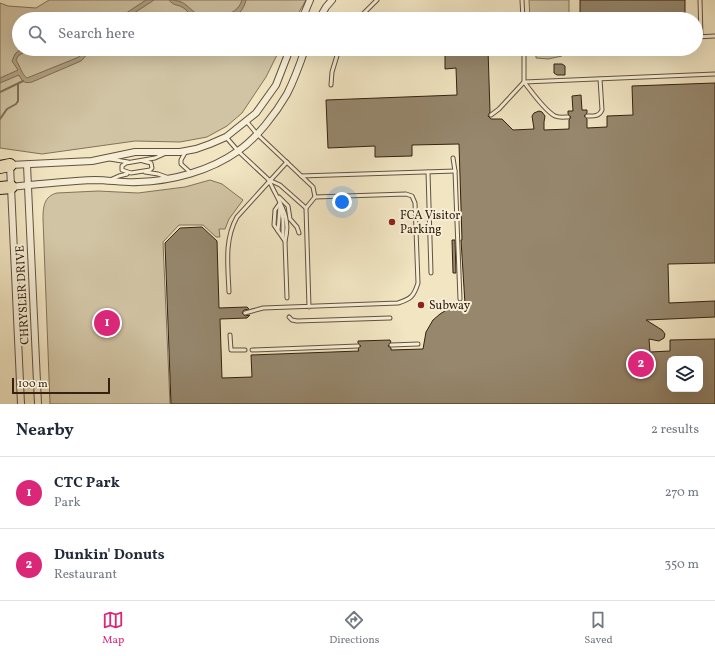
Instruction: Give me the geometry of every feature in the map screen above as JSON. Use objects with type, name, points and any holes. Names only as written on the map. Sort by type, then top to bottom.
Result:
[{"type":"street","points":[[305,12],[310,0]]},
{"type":"street","points":[[323,12],[332,0]]},
{"type":"street","name":"CHRYSLER DRIVE","points":[[22,404],[3,166],[92,161],[135,152],[166,153],[186,151],[210,144],[226,137],[247,122],[256,113],[276,85],[287,56]]},
{"type":"street","points":[[5,188],[78,181],[138,182],[170,178],[209,167],[238,151],[272,116],[287,93],[303,56]]},
{"type":"street","name":"CHRYSLER DRIVE","points":[[27,165],[38,404]]},
{"type":"lane","points":[[365,12],[378,0]]},
{"type":"lane","points":[[522,0],[523,12]]},
{"type":"lane","points":[[700,0],[700,12]]},
{"type":"lane","points":[[703,37],[715,36]]},
{"type":"lane","points":[[331,85],[332,72],[337,56]]},
{"type":"lane","points":[[524,56],[524,82],[534,97],[552,114],[558,117],[568,117]]},
{"type":"lane","points":[[490,115],[499,109],[524,82],[715,74]]},
{"type":"lane","points":[[587,116],[598,115],[601,113],[600,79]]},
{"type":"lane","points":[[247,122],[256,134],[314,187],[315,197],[306,208],[309,307]]},
{"type":"lane","points":[[226,137],[238,151],[269,180],[280,185],[306,208]]},
{"type":"lane","points":[[186,151],[181,160],[181,164],[191,173]]},
{"type":"lane","points":[[107,159],[130,162],[143,161],[166,153]]},
{"type":"lane","points":[[453,158],[455,171],[460,299]]},
{"type":"lane","points":[[143,161],[149,162],[152,166],[150,170],[144,172]]},
{"type":"lane","points":[[130,162],[124,164],[122,168],[124,172],[131,173]]},
{"type":"lane","points":[[229,292],[227,250],[230,231],[237,217],[269,180],[287,162]]},
{"type":"lane","points":[[301,176],[455,171]]},
{"type":"lane","points":[[108,181],[131,173],[144,172],[170,178]]},
{"type":"lane","points":[[428,172],[431,273]]},
{"type":"lane","points":[[269,180],[284,209],[287,223],[287,298]]},
{"type":"lane","points":[[245,313],[263,308],[398,303],[409,300],[416,292],[418,283],[415,203],[412,196],[406,194],[315,197]]},
{"type":"lane","points":[[277,196],[288,206],[290,219],[297,227],[299,233]]},
{"type":"lane","points":[[280,203],[275,210],[274,225],[286,241]]},
{"type":"lane","points":[[280,203],[283,218],[283,236]]},
{"type":"lane","points":[[289,317],[297,321],[390,318]]},
{"type":"lane","points":[[230,335],[231,350],[245,350]]},
{"type":"lane","points":[[391,345],[418,344]]},
{"type":"lane","points":[[252,350],[358,346]]},
{"type":"shaded area","points":[[49,0],[306,0],[299,12],[12,12],[12,56],[276,56],[266,77],[242,113],[227,126],[207,137],[180,142],[135,141],[42,154],[0,148],[0,3],[8,6],[36,8]]},
{"type":"shaded area","points":[[146,0],[154,0],[136,12],[128,12]]},
{"type":"shaded area","points":[[169,0],[182,3],[195,12],[188,12],[184,8]]},
{"type":"shaded area","points":[[242,0],[246,0],[244,6],[241,11],[233,12]]},
{"type":"shaded area","points":[[529,0],[569,0],[569,12],[530,12]]},
{"type":"shaded area","points":[[14,56],[18,56],[16,60],[22,73],[27,78],[80,56],[86,56],[81,61],[32,82],[24,82],[19,75],[0,83],[0,78],[18,70],[12,61]]},
{"type":"shaded area","points":[[536,56],[562,56],[548,59],[536,58]]},
{"type":"shaded area","points":[[210,180],[222,184],[243,200],[229,219],[225,229],[219,229],[220,237],[216,237],[203,225],[179,225],[163,242],[170,404],[50,404],[43,219],[43,210],[47,199],[53,194],[57,193],[98,191],[138,193],[185,187]]},
{"type":"building","points":[[580,0],[685,0],[685,12],[580,12]]},
{"type":"building","points":[[445,56],[488,56],[490,112],[488,116],[491,119],[502,119],[513,130],[534,129],[532,116],[534,113],[539,111],[545,116],[544,130],[569,129],[569,120],[571,117],[568,114],[568,111],[573,111],[572,96],[581,95],[582,110],[587,110],[587,113],[584,116],[587,119],[587,128],[607,127],[607,116],[633,115],[632,86],[715,83],[715,263],[668,264],[669,303],[715,301],[715,317],[646,320],[662,330],[665,334],[664,338],[659,341],[649,339],[650,352],[670,351],[670,340],[715,339],[715,404],[171,404],[165,243],[180,228],[202,227],[217,241],[219,308],[247,307],[249,309],[244,310],[242,313],[245,316],[250,315],[247,318],[220,319],[222,378],[252,377],[251,355],[359,351],[358,349],[361,346],[358,341],[390,340],[391,342],[388,346],[391,350],[423,349],[426,332],[433,320],[448,309],[465,304],[461,240],[459,144],[412,145],[412,156],[375,157],[375,146],[328,148],[326,100],[457,95],[456,68],[445,69]]},
{"type":"building","points":[[554,64],[562,64],[565,66],[565,75],[557,75],[554,73]]},
{"type":"building","points":[[452,240],[455,240],[456,273],[453,273]]},
{"type":"waterway","points":[[0,92],[23,81]]},
{"type":"waterway","points":[[0,119],[7,109],[16,104],[18,101],[18,84]]},
{"type":"place","name":"FCA Visitor Parking","points":[[392,222]]},
{"type":"place","name":"Subway","points":[[421,305]]},
{"type":"place","name":"CTC Park","points":[[107,323]]},
{"type":"place","name":"Dunkin' Donuts","points":[[641,364]]}]
